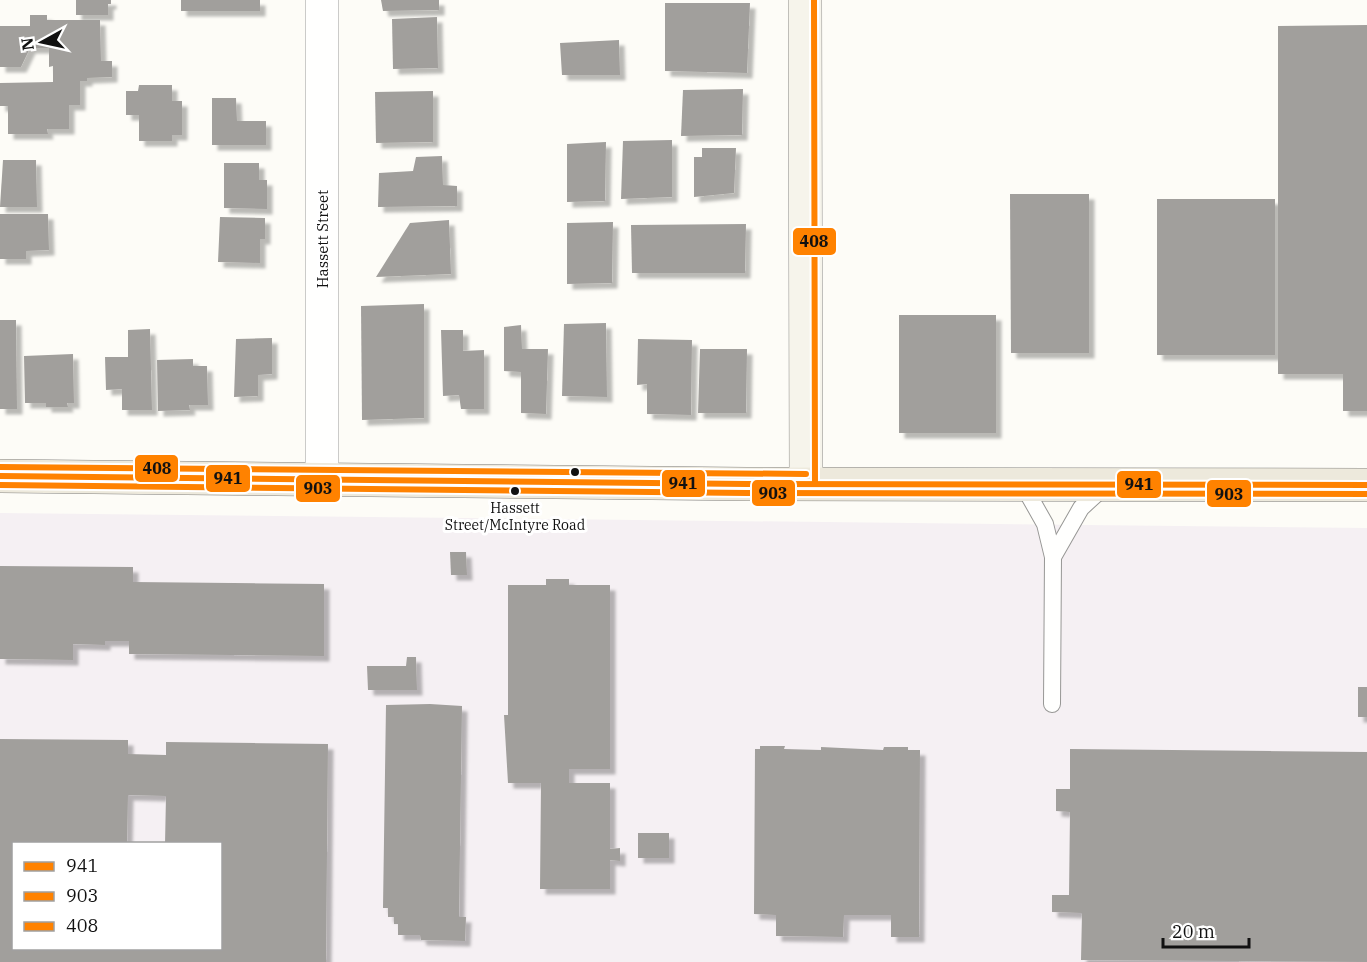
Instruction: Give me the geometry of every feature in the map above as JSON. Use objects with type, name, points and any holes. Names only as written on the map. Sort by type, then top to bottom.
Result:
[{"type":"main road","points":[[0,476],[1023,485],[1367,485]]},
{"type":"street","name":"Hassett Street","points":[[322,0],[322,478]]},
{"type":"street","points":[[805,0],[806,483]]},
{"type":"lane","points":[[1023,485],[1045,524],[1053,557],[1052,704]]},
{"type":"lane","points":[[1053,557],[1081,508],[1106,485]]},
{"type":"shaded area","points":[[0,513],[1367,528],[1367,962],[0,962]]},
{"type":"building","points":[[76,0],[111,0],[111,4],[108,4],[108,15],[76,15]]},
{"type":"building","points":[[181,0],[260,0],[260,11],[181,11]]},
{"type":"building","points":[[381,0],[439,0],[439,10],[383,11]]},
{"type":"building","points":[[665,3],[750,3],[747,73],[665,71]]},
{"type":"building","points":[[30,15],[47,15],[47,20],[100,20],[101,61],[112,61],[112,77],[87,78],[87,81],[80,81],[80,105],[69,105],[69,129],[47,129],[48,134],[8,134],[8,106],[0,106],[0,83],[53,82],[53,66],[49,67],[49,48],[30,48],[21,67],[0,67],[0,26],[30,26]]},
{"type":"building","points":[[437,17],[438,68],[393,69],[392,19]]},
{"type":"building","points":[[1367,25],[1367,411],[1343,411],[1343,374],[1278,374],[1278,26]]},
{"type":"building","points":[[619,40],[620,75],[562,75],[560,43]]},
{"type":"building","points":[[139,85],[172,85],[172,101],[182,101],[182,135],[172,135],[172,141],[139,141],[139,115],[126,115],[126,91],[138,91]]},
{"type":"building","points":[[743,89],[742,135],[681,136],[683,90]]},
{"type":"building","points":[[433,91],[433,142],[376,143],[375,92]]},
{"type":"building","points":[[212,98],[236,98],[237,121],[266,121],[266,145],[212,145]]},
{"type":"building","points":[[672,140],[672,197],[621,199],[623,141]]},
{"type":"building","points":[[606,142],[605,201],[567,202],[567,144]]},
{"type":"building","points":[[702,148],[736,148],[734,193],[694,197],[694,157],[702,157]]},
{"type":"building","points":[[442,156],[443,185],[457,186],[457,206],[378,207],[379,173],[413,171],[416,157]]},
{"type":"building","points":[[3,160],[36,160],[37,207],[0,207]]},
{"type":"building","points":[[224,163],[259,163],[259,180],[267,180],[267,209],[224,208]]},
{"type":"building","points":[[1010,194],[1089,194],[1089,353],[1011,353]]},
{"type":"building","points":[[1157,199],[1275,199],[1275,355],[1157,355]]},
{"type":"building","points":[[0,214],[48,214],[49,250],[26,251],[26,259],[0,259]]},
{"type":"building","points":[[220,217],[265,218],[265,239],[260,239],[260,263],[218,262]]},
{"type":"building","points":[[449,220],[451,274],[376,277],[410,223]]},
{"type":"building","points":[[613,222],[612,283],[567,284],[567,223]]},
{"type":"building","points":[[746,224],[745,273],[632,273],[631,225]]},
{"type":"building","points":[[424,304],[424,418],[362,420],[361,306]]},
{"type":"building","points":[[899,315],[996,315],[996,433],[899,433]]},
{"type":"building","points":[[0,320],[16,320],[17,409],[0,409]]},
{"type":"building","points":[[606,323],[607,397],[562,396],[564,324]]},
{"type":"building","points":[[521,325],[522,349],[548,349],[546,414],[521,413],[521,372],[504,371],[504,327]]},
{"type":"building","points":[[150,329],[152,410],[122,410],[122,389],[106,390],[105,357],[128,357],[128,330]]},
{"type":"building","points":[[441,330],[463,330],[463,351],[484,350],[484,409],[461,409],[459,395],[443,396]]},
{"type":"building","points":[[272,338],[272,374],[258,375],[258,396],[234,397],[236,339]]},
{"type":"building","points":[[638,339],[692,340],[691,415],[647,414],[647,384],[637,385]]},
{"type":"building","points":[[700,349],[747,349],[746,413],[698,413]]},
{"type":"building","points":[[73,354],[74,403],[67,403],[68,407],[46,407],[46,403],[25,403],[24,356]]},
{"type":"building","points":[[193,359],[193,366],[207,366],[208,405],[189,405],[190,410],[158,411],[157,360]]},
{"type":"building","points":[[450,552],[466,552],[467,575],[451,575]]},
{"type":"building","points":[[0,566],[133,567],[133,582],[324,584],[324,656],[129,654],[129,641],[105,641],[105,645],[73,644],[73,660],[0,659]]},
{"type":"building","points":[[546,579],[569,579],[569,585],[610,585],[610,769],[569,769],[569,783],[610,783],[610,849],[620,848],[620,861],[610,860],[610,889],[540,889],[541,783],[508,783],[504,715],[508,715],[508,585],[546,585]]},
{"type":"building","points":[[407,657],[416,657],[417,690],[368,690],[367,666],[406,666]]},
{"type":"building","points":[[1358,687],[1367,687],[1367,717],[1358,717]]},
{"type":"building","points":[[386,705],[462,706],[459,917],[466,917],[465,941],[421,940],[420,935],[398,935],[398,924],[394,924],[394,917],[388,917],[388,908],[383,908]]},
{"type":"building","points":[[0,739],[128,740],[128,754],[166,755],[166,742],[328,744],[326,962],[0,962]]},
{"type":"building","points":[[760,746],[821,750],[821,747],[883,750],[884,747],[908,747],[908,750],[920,750],[919,937],[891,937],[891,915],[844,915],[843,937],[776,936],[776,915],[754,914],[755,749],[760,749]]},
{"type":"building","points":[[1070,749],[1367,752],[1367,962],[1081,960],[1082,913],[1052,912],[1052,895],[1069,895],[1070,812],[1056,811],[1056,789],[1070,789]]},
{"type":"building","points":[[638,833],[669,833],[669,858],[638,858]]},
{"type":"transit line","name":"408","points":[[814,0],[815,483]]},
{"type":"transit line","name":"408","points":[[0,467],[806,474]]},
{"type":"transit line","name":"941","points":[[0,476],[747,484],[1367,485]]},
{"type":"transit line","name":"903","points":[[0,485],[747,493],[1367,494]]},
{"type":"place","name":"Hassett Street/McIntyre Road","points":[[515,491]]}]
